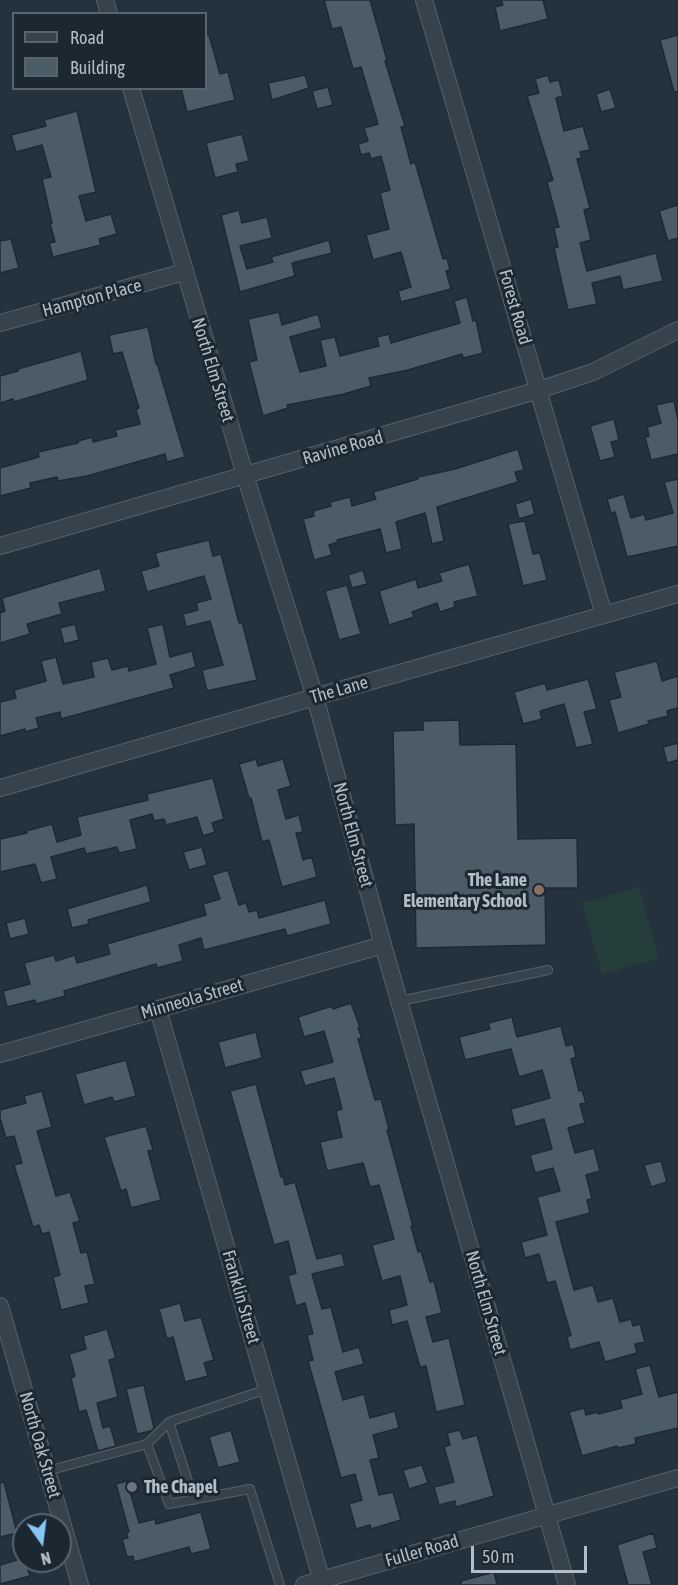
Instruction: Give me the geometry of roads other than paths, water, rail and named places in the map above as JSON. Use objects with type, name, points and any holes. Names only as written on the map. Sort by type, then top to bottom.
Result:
[{"type":"street","name":"Forest Road","points":[[424,0],[604,615]]},
{"type":"street","name":"North Elm Street","points":[[132,90],[245,476],[315,697],[383,945],[567,1585]]},
{"type":"street","name":"Hampton Place","points":[[0,323],[184,272]]},
{"type":"street","name":"Ravine Road","points":[[0,546],[539,390],[593,372],[678,330]]},
{"type":"street","name":"The Lane","points":[[0,789],[678,594]]},
{"type":"street","name":"Minneola Street","points":[[0,1054],[383,945]]},
{"type":"street","name":"Franklin Street","points":[[158,1009],[322,1582]]},
{"type":"street","name":"North Oak Street","points":[[0,1306],[80,1585]]},
{"type":"street","name":"Fuller Road","points":[[304,1585],[322,1582],[678,1478]]},
{"type":"lane","points":[[399,1001],[549,970]]},
{"type":"lane","points":[[47,1471],[147,1444],[170,1422],[267,1389]]},
{"type":"lane","points":[[170,1422],[194,1500]]},
{"type":"lane","points":[[147,1444],[170,1504],[250,1489],[280,1585]]},
{"type":"place","name":"The Lane Elementary School","points":[[539,890]]},
{"type":"place","name":"The Chapel","points":[[132,1487]]}]
